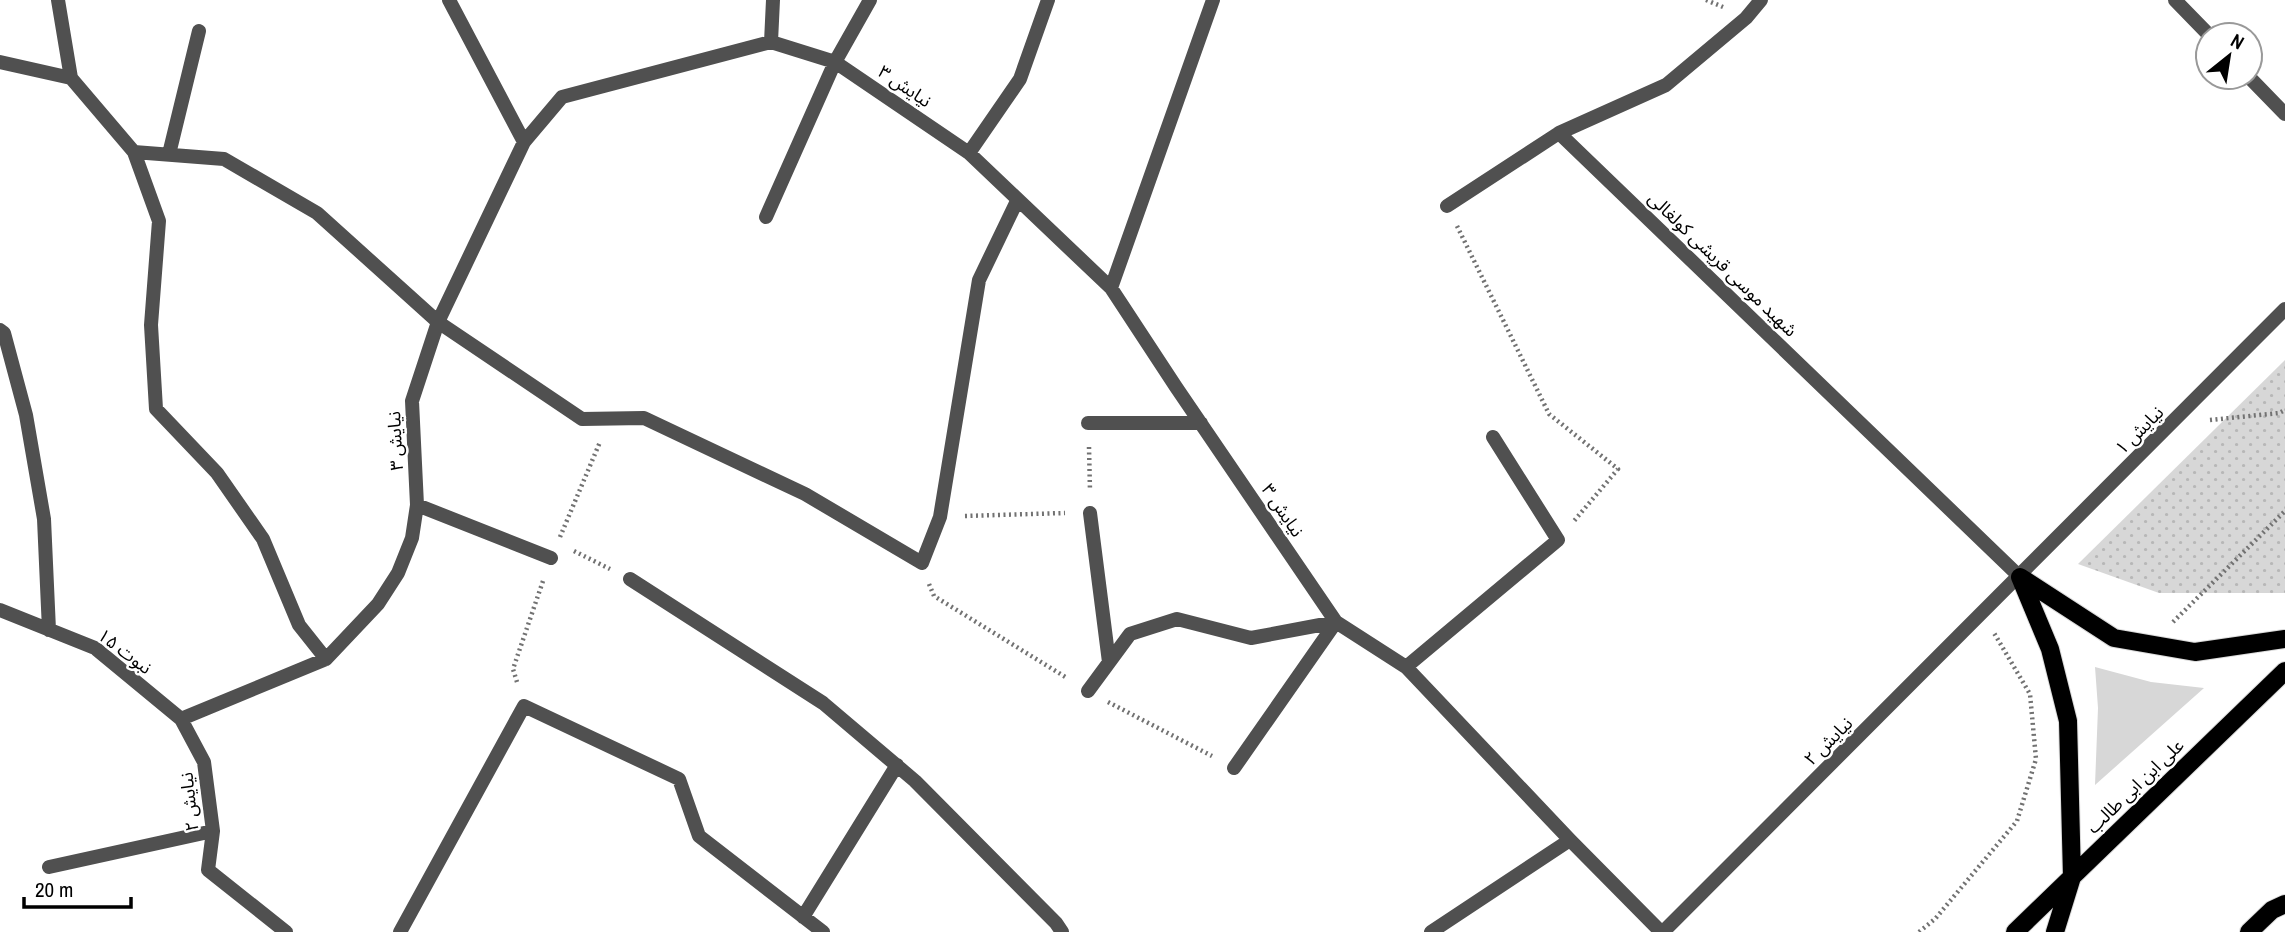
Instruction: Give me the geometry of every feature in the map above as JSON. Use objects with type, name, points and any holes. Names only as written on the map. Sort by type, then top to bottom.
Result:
[{"type":"main road","points":[[2020,577],[2114,638],[2195,652],[2285,639]]},
{"type":"main road","points":[[2020,577],[2050,649],[2068,721],[2072,877],[2055,932]]},
{"type":"main road","name":"علی ابن ابی طالب","points":[[2015,932],[2285,671]]},
{"type":"main road","points":[[2249,932],[2272,910],[2285,904]]},
{"type":"street","points":[[58,0],[71,78],[134,152],[159,222],[151,325],[156,409],[216,474],[263,539],[299,625],[326,659]]},
{"type":"street","points":[[449,0],[524,142]]},
{"type":"street","points":[[771,42],[773,0]]},
{"type":"street","points":[[766,217],[835,62],[870,0]]},
{"type":"street","points":[[969,153],[1020,79],[1048,0]]},
{"type":"street","points":[[1111,288],[1213,0]]},
{"type":"street","points":[[1447,206],[1559,133],[1665,85],[1746,18],[1761,0]]},
{"type":"street","points":[[2175,0],[2195,21]]},
{"type":"street","points":[[169,154],[199,31]]},
{"type":"street","name":"نیایش ۳","points":[[181,719],[326,659],[378,604],[398,573],[412,538],[417,505],[412,401],[438,322],[524,142],[562,97],[771,42],[835,62],[969,153],[1111,288],[1336,622],[1406,667],[1570,840],[1662,932]]},
{"type":"street","points":[[0,62],[71,78]]},
{"type":"street","points":[[2263,91],[2285,114]]},
{"type":"street","name":"شهید موسی قریشی کولغالی","points":[[1559,133],[2020,577]]},
{"type":"street","points":[[134,152],[224,159],[317,213],[438,322],[582,419],[644,418],[805,494],[922,563],[940,517],[979,280],[1017,201]]},
{"type":"street","name":"نیایش ۱","points":[[2020,577],[2285,309]]},
{"type":"street","points":[[0,330],[4,334],[26,415],[41,506],[49,630]]},
{"type":"street","points":[[1088,423],[1201,423]]},
{"type":"street","points":[[1406,667],[1558,540],[1493,437]]},
{"type":"street","points":[[417,505],[551,558]]},
{"type":"street","points":[[1090,513],[1109,662]]},
{"type":"street","name":"نیایش ۲","points":[[1662,932],[2020,577]]},
{"type":"street","points":[[630,579],[823,704],[897,765],[934,800],[1062,932]]},
{"type":"street","name":"نبوت ۱۵","points":[[0,610],[95,648],[181,719]]},
{"type":"street","points":[[1088,691],[1130,634],[1177,619],[1251,638],[1336,622]]},
{"type":"street","points":[[1234,768],[1336,622]]},
{"type":"street","points":[[400,932],[524,706],[679,779],[699,836],[823,932]]},
{"type":"street","name":"نیایش ۲","points":[[181,719],[204,762],[213,831],[208,870],[286,932]]},
{"type":"street","points":[[803,917],[897,765]]},
{"type":"street","points":[[49,867],[213,831]]},
{"type":"street","points":[[1431,932],[1570,840]]},
{"type":"path","points":[[1447,206],[1549,414],[1618,469],[1558,540]]},
{"type":"path","points":[[2172,423],[2279,414],[2285,410]]},
{"type":"path","points":[[940,517],[1090,513],[1088,423]]},
{"type":"path","points":[[2150,644],[2285,511]]},
{"type":"path","points":[[569,549],[630,579]]},
{"type":"path","points":[[934,596],[1088,691],[1234,768]]},
{"type":"path","points":[[1919,932],[1935,919],[2017,821],[2036,760],[2030,694],[1983,614]]},
{"type":"shaded area","points":[[2285,360],[2285,593],[2159,593],[2078,564]]},
{"type":"shaded area","points":[[2095,667],[2151,682],[2204,688],[2095,785],[2098,708]]}]
